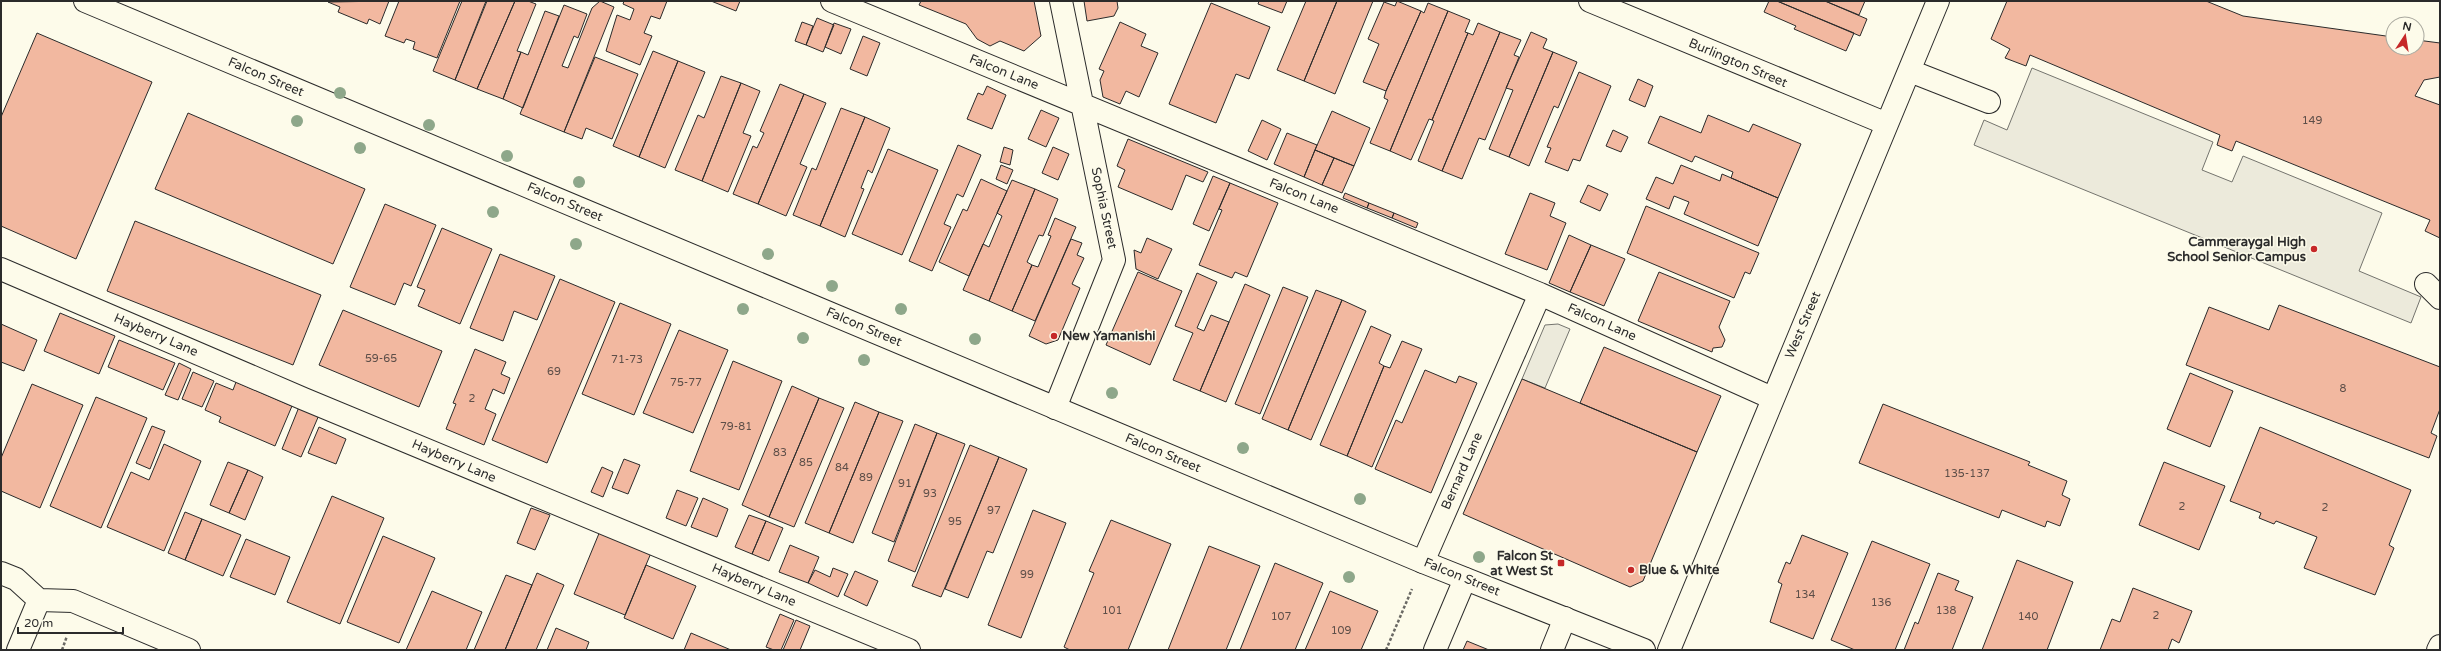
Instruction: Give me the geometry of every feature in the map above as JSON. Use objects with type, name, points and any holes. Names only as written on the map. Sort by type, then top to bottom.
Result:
[{"type":"street","name":"Falcon Street","points":[[86,1],[1423,562],[1644,650]]},
{"type":"street","name":"Falcon Lane","points":[[832,1],[1540,294],[1772,398]]},
{"type":"street","name":"Sophia Street","points":[[1055,408],[1114,260],[1061,1]]},
{"type":"street","name":"Burlington Street","points":[[1590,1],[1887,124]]},
{"type":"street","name":"West Street","points":[[1669,650],[1772,398],[1938,1]]},
{"type":"street","points":[[1910,71],[1989,102]]},
{"type":"street","name":"Hayberry Lane","points":[[1,269],[304,399],[909,650]]},
{"type":"street","name":"Bernard Lane","points":[[1423,562],[1540,294]]},
{"type":"street","points":[[1,573],[16,579],[38,600],[73,601],[189,650]]},
{"type":"street","points":[[1435,650],[1464,579]]},
{"type":"street","points":[[18,650],[38,600]]},
{"type":"street","points":[[1552,650],[1565,618]]},
{"type":"street","points":[[2438,650],[2440,646]]},
{"type":"path","points":[[1386,650],[1423,562]]},
{"type":"path","points":[[62,650],[67,636]]},
{"type":"shaded area","points":[[2032,68],[2213,142],[2202,170],[2232,182],[2243,156],[2382,213],[2359,271],[2421,297],[2411,323],[1974,145],[1984,120],[2007,130]]},
{"type":"shaded area","points":[[1558,324],[1570,329],[1545,388],[1522,379],[1545,325]]},
{"type":"building","points":[[389,1],[380,24],[369,19],[367,24],[338,12],[340,7],[328,2]]},
{"type":"building","points":[[399,1],[460,1],[437,58],[413,49],[415,42],[406,39],[404,43],[385,36]]},
{"type":"building","points":[[462,1],[486,1],[455,80],[433,71]]},
{"type":"building","points":[[487,1],[515,1],[477,89],[455,80]]},
{"type":"building","points":[[515,1],[528,1],[536,4],[517,51],[521,52],[503,99],[477,89]]},
{"type":"building","points":[[600,1],[614,7],[564,132],[520,114],[564,5],[587,14],[578,38],[574,36],[562,66],[568,68],[592,8]]},
{"type":"building","points":[[624,1],[667,1],[660,19],[651,16],[644,33],[652,36],[640,65],[606,51],[617,15],[630,20],[634,9],[623,4]]},
{"type":"building","points":[[711,1],[740,1],[736,11]]},
{"type":"building","points":[[921,1],[1034,1],[1041,36],[1024,51],[1000,41],[990,46],[977,39],[966,24],[919,5]]},
{"type":"building","points":[[1084,1],[1117,1],[1118,8],[1114,16],[1087,21]]},
{"type":"building","points":[[1259,1],[1287,1],[1282,13],[1258,4]]},
{"type":"building","points":[[1306,1],[1337,1],[1304,81],[1277,70]]},
{"type":"building","points":[[1337,1],[1373,1],[1335,94],[1304,81]]},
{"type":"building","points":[[1397,1],[1421,11],[1386,91],[1363,82],[1379,44],[1368,39],[1384,2],[1395,6]]},
{"type":"building","points":[[1769,1],[1777,1],[1854,33],[1846,51],[1794,29],[1796,26],[1764,12]]},
{"type":"building","points":[[1777,1],[1825,1],[1867,19],[1860,36]]},
{"type":"building","points":[[1825,1],[1865,1],[1859,15]]},
{"type":"building","points":[[2007,1],[2206,1],[2243,16],[2385,36],[2385,56],[2425,56],[2425,41],[2440,43],[2440,77],[2424,80],[2415,96],[2440,105],[2440,238],[2425,231],[2430,220],[2236,141],[2232,151],[2217,145],[2220,135],[2030,55],[2026,66],[2005,58],[2010,49],[1991,39]]},
{"type":"building","points":[[1211,3],[1270,27],[1249,79],[1236,74],[1216,123],[1169,104]]},
{"type":"building","points":[[1428,3],[1448,11],[1390,151],[1370,143],[1388,100],[1384,98],[1386,91],[1421,11],[1424,13]]},
{"type":"building","points":[[545,11],[559,16],[523,108],[503,99],[521,52],[528,55]]},
{"type":"building","points":[[1448,11],[1470,20],[1465,32],[1468,33],[1432,120],[1429,119],[1411,160],[1390,151]]},
{"type":"building","points":[[817,18],[834,25],[823,52],[806,45]]},
{"type":"building","points":[[802,22],[813,26],[806,45],[795,41]]},
{"type":"building","points":[[1120,22],[1146,34],[1141,46],[1158,53],[1139,97],[1126,91],[1120,104],[1103,97],[1100,80],[1104,71],[1099,69]]},
{"type":"building","points":[[834,23],[851,29],[841,54],[825,47]]},
{"type":"building","points":[[1478,23],[1500,32],[1442,171],[1418,161],[1434,121],[1432,120],[1468,33],[1473,35]]},
{"type":"building","points":[[1500,32],[1521,40],[1514,55],[1519,57],[1485,140],[1479,138],[1462,179],[1442,171]]},
{"type":"building","points":[[1531,32],[1547,39],[1543,48],[1553,52],[1509,157],[1489,149],[1513,90],[1506,88]]},
{"type":"building","points":[[37,33],[152,82],[76,259],[1,226],[1,117]]},
{"type":"building","points":[[863,36],[880,43],[867,76],[850,69]]},
{"type":"building","points":[[653,51],[678,61],[639,157],[613,146]]},
{"type":"building","points":[[1553,52],[1577,62],[1558,108],[1554,106],[1529,166],[1509,157]]},
{"type":"building","points":[[595,57],[638,74],[612,139],[586,128],[582,139],[564,132]]},
{"type":"building","points":[[678,61],[705,72],[665,168],[639,157]]},
{"type":"building","points":[[1579,72],[1611,86],[1580,161],[1573,159],[1568,171],[1545,162],[1551,148],[1547,147]]},
{"type":"building","points":[[721,76],[741,83],[702,181],[675,170],[698,115],[704,118]]},
{"type":"building","points":[[1638,79],[1653,86],[1645,107],[1629,100]]},
{"type":"building","points":[[741,83],[760,91],[743,133],[751,136],[728,192],[702,181]]},
{"type":"building","points":[[780,84],[804,94],[758,204],[733,194],[753,146],[757,148],[764,133],[760,131]]},
{"type":"building","points":[[987,86],[1006,95],[992,129],[967,119],[978,93],[983,95]]},
{"type":"building","points":[[804,94],[826,103],[800,164],[807,167],[786,216],[758,204]]},
{"type":"building","points":[[841,108],[865,117],[820,226],[793,215],[812,168],[816,170]]},
{"type":"building","points":[[1041,110],[1059,118],[1046,147],[1028,139]]},
{"type":"building","points":[[1332,111],[1370,128],[1354,166],[1315,150]]},
{"type":"building","points":[[188,113],[365,189],[333,264],[155,189]]},
{"type":"building","points":[[1708,115],[1749,132],[1753,124],[1801,144],[1778,198],[1731,178],[1733,172],[1695,156],[1692,162],[1648,143],[1660,116],[1701,133]]},
{"type":"building","points":[[865,117],[890,128],[872,173],[868,170],[861,188],[864,189],[845,237],[820,226]]},
{"type":"building","points":[[1262,120],[1281,129],[1267,160],[1248,151]]},
{"type":"building","points":[[1613,130],[1628,137],[1621,152],[1606,146]]},
{"type":"building","points":[[1287,133],[1317,145],[1304,177],[1274,164]]},
{"type":"building","points":[[1128,139],[1208,172],[1203,182],[1186,175],[1172,210],[1118,187],[1125,170],[1117,166]]},
{"type":"building","points":[[958,145],[981,155],[963,197],[957,194],[944,224],[951,227],[932,271],[909,261]]},
{"type":"building","points":[[1004,147],[1013,150],[1010,165],[1000,162]]},
{"type":"building","points":[[1053,147],[1069,154],[1058,180],[1042,173]]},
{"type":"building","points":[[888,149],[938,170],[902,255],[852,234]]},
{"type":"building","points":[[1315,150],[1334,158],[1322,185],[1304,177]]},
{"type":"building","points":[[1334,158],[1354,166],[1342,193],[1322,185]]},
{"type":"building","points":[[1001,165],[1013,170],[1007,184],[996,179]]},
{"type":"building","points":[[1681,165],[1720,181],[1722,174],[1778,198],[1758,246],[1684,214],[1689,202],[1674,196],[1669,209],[1646,199],[1656,177],[1673,184]]},
{"type":"building","points":[[1213,176],[1230,183],[1209,231],[1193,224]]},
{"type":"building","points":[[981,179],[1007,191],[969,276],[939,262],[963,209],[967,211]]},
{"type":"building","points":[[1012,180],[1035,189],[989,301],[963,290],[983,244],[989,247],[1002,216],[997,213]]},
{"type":"building","points":[[1230,183],[1278,203],[1247,277],[1235,272],[1232,278],[1199,265],[1222,210],[1219,209]]},
{"type":"building","points":[[1588,185],[1608,194],[1600,211],[1580,202]]},
{"type":"building","points":[[1035,189],[1058,199],[1043,236],[1039,235],[1027,262],[1032,265],[1012,311],[989,301]]},
{"type":"building","points":[[1345,193],[1369,203],[1367,208],[1343,198]]},
{"type":"building","points":[[1530,193],[1555,203],[1550,216],[1566,223],[1547,270],[1505,254]]},
{"type":"building","points":[[1369,203],[1394,213],[1392,218],[1367,208]]},
{"type":"building","points":[[385,204],[436,225],[411,286],[404,283],[395,305],[350,287]]},
{"type":"building","points":[[1646,206],[1759,253],[1750,274],[1745,272],[1734,298],[1627,253]]},
{"type":"building","points":[[1394,213],[1418,223],[1416,228],[1392,218]]},
{"type":"building","points":[[1055,218],[1076,227],[1035,321],[1012,311],[1032,265],[1038,267],[1051,236],[1048,235]]},
{"type":"building","points":[[135,221],[321,295],[293,365],[107,291]]},
{"type":"building","points":[[442,228],[492,249],[460,324],[418,306],[425,290],[417,287]]},
{"type":"building","points":[[1569,235],[1591,245],[1570,292],[1549,283]]},
{"type":"building","points":[[1147,238],[1172,249],[1158,279],[1136,269],[1134,250],[1141,253]]},
{"type":"building","points":[[1071,239],[1082,243],[1077,255],[1084,258],[1072,284],[1080,288],[1058,340],[1046,344],[1029,336]]},
{"type":"building","points":[[1591,245],[1625,259],[1604,306],[1570,292]]},
{"type":"building","points":[[500,254],[555,276],[537,320],[514,311],[503,341],[470,328]]},
{"type":"building","points":[[1138,272],[1182,291],[1150,365],[1106,345]]},
{"type":"building","points":[[1659,272],[1730,301],[1719,327],[1725,340],[1722,347],[1713,348],[1712,352],[1638,321]]},
{"type":"building","points":[[1197,273],[1217,282],[1197,328],[1204,331],[1211,315],[1229,322],[1200,391],[1173,380],[1193,333],[1175,326]]},
{"type":"building","points":[[560,279],[615,302],[547,463],[492,440]]},
{"type":"building","points":[[1245,284],[1270,295],[1226,402],[1200,391]]},
{"type":"building","points":[[1283,287],[1308,297],[1260,414],[1235,404]]},
{"type":"building","points":[[1316,290],[1342,300],[1288,430],[1262,419]]},
{"type":"building","points":[[1342,300],[1366,311],[1311,440],[1288,430]]},
{"type":"building","points":[[620,303],[671,324],[634,415],[582,394]]},
{"type":"building","points":[[2279,305],[2440,367],[2440,409],[2431,433],[2437,436],[2429,458],[2186,365],[2209,307],[2269,330]]},
{"type":"building","points":[[343,310],[442,351],[419,407],[319,365]]},
{"type":"building","points":[[60,313],[115,336],[99,374],[44,351]]},
{"type":"building","points":[[1,324],[37,340],[24,371],[1,362]]},
{"type":"building","points":[[1371,326],[1391,335],[1379,363],[1384,366],[1347,456],[1320,445]]},
{"type":"building","points":[[679,330],[728,350],[693,433],[643,413]]},
{"type":"building","points":[[119,340],[175,363],[163,390],[108,367]]},
{"type":"building","points":[[1402,341],[1422,349],[1372,467],[1347,456],[1384,366],[1390,368]]},
{"type":"building","points":[[1604,347],[1721,396],[1697,452],[1580,403]]},
{"type":"building","points":[[475,349],[506,362],[501,374],[510,378],[504,394],[493,389],[485,409],[496,414],[484,445],[446,429],[456,404],[453,403]]},
{"type":"building","points":[[733,361],[782,381],[739,490],[690,471]]},
{"type":"building","points":[[179,363],[191,369],[178,400],[165,395]]},
{"type":"building","points":[[1425,370],[1456,383],[1459,376],[1477,383],[1431,493],[1375,469],[1396,420],[1402,423]]},
{"type":"building","points":[[193,372],[214,381],[202,407],[182,399]]},
{"type":"building","points":[[2190,373],[2233,391],[2210,447],[2167,429]]},
{"type":"building","points":[[1522,379],[1697,452],[1643,581],[1630,587],[1463,514]]},
{"type":"building","points":[[236,382],[292,406],[275,446],[219,422],[221,417],[205,410],[216,383],[233,390]]},
{"type":"building","points":[[32,384],[83,405],[40,508],[1,491],[1,458]]},
{"type":"building","points":[[792,386],[819,398],[769,517],[742,505]]},
{"type":"building","points":[[96,397],[147,418],[101,528],[50,506]]},
{"type":"building","points":[[819,398],[844,408],[794,527],[769,517]]},
{"type":"building","points":[[855,402],[879,412],[829,533],[805,523]]},
{"type":"building","points":[[1883,404],[2030,462],[2028,465],[2067,481],[2062,495],[2070,499],[2060,526],[2047,521],[2045,527],[2002,510],[1999,518],[1859,463]]},
{"type":"building","points":[[299,407],[319,415],[301,457],[282,449]]},
{"type":"building","points":[[879,412],[903,421],[853,543],[829,533]]},
{"type":"building","points":[[915,424],[937,433],[894,542],[872,533]]},
{"type":"building","points":[[152,426],[165,431],[150,469],[136,463]]},
{"type":"building","points":[[319,427],[346,439],[336,464],[308,453]]},
{"type":"building","points":[[2260,427],[2411,490],[2389,545],[2394,548],[2375,595],[2304,568],[2317,537],[2276,521],[2274,524],[2259,518],[2261,513],[2230,501]]},
{"type":"building","points":[[937,433],[965,444],[915,572],[888,561]]},
{"type":"building","points":[[164,444],[201,461],[164,551],[107,527],[131,472],[149,480]]},
{"type":"building","points":[[970,445],[999,457],[941,597],[912,586]]},
{"type":"building","points":[[999,457],[1027,469],[993,553],[987,551],[968,598],[945,589]]},
{"type":"building","points":[[624,459],[640,465],[628,494],[612,488]]},
{"type":"building","points":[[228,462],[248,470],[229,513],[210,505]]},
{"type":"building","points":[[2164,462],[2225,486],[2199,550],[2139,525]]},
{"type":"building","points":[[602,467],[613,472],[603,497],[591,492]]},
{"type":"building","points":[[248,470],[263,477],[245,520],[229,513]]},
{"type":"building","points":[[677,490],[698,498],[686,526],[666,518]]},
{"type":"building","points":[[332,496],[384,518],[340,624],[287,602]]},
{"type":"building","points":[[703,498],[728,509],[717,537],[691,527]]},
{"type":"building","points":[[531,508],[550,515],[535,550],[517,543]]},
{"type":"building","points":[[1033,510],[1066,523],[1021,638],[988,625]]},
{"type":"building","points":[[185,512],[202,519],[185,560],[168,553]]},
{"type":"building","points":[[749,515],[766,521],[752,554],[735,547]]},
{"type":"building","points":[[202,519],[241,535],[223,576],[185,560]]},
{"type":"building","points":[[1111,520],[1171,544],[1128,650],[1070,650],[1064,647],[1094,573],[1089,571]]},
{"type":"building","points":[[766,521],[783,528],[769,561],[752,554]]},
{"type":"building","points":[[600,531],[651,553],[625,615],[574,594]]},
{"type":"building","points":[[1802,535],[1848,553],[1813,639],[1770,622],[1782,584],[1778,582],[1786,562],[1790,564]]},
{"type":"building","points":[[383,536],[435,558],[399,643],[347,622]]},
{"type":"building","points":[[246,539],[290,557],[275,595],[230,577]]},
{"type":"building","points":[[1872,541],[1930,564],[1895,650],[1855,650],[1831,640]]},
{"type":"building","points":[[790,545],[819,557],[808,583],[779,572]]},
{"type":"building","points":[[1209,546],[1260,566],[1226,650],[1168,650]]},
{"type":"building","points":[[2017,560],[2073,582],[2047,650],[1982,650]]},
{"type":"building","points":[[1275,563],[1323,583],[1295,650],[1240,650]]},
{"type":"building","points":[[646,565],[696,586],[673,639],[624,618]]},
{"type":"building","points":[[833,568],[848,574],[838,597],[808,583],[815,570],[830,577]]},
{"type":"building","points":[[855,571],[878,581],[867,606],[844,595]]},
{"type":"building","points":[[537,573],[564,585],[536,650],[505,650]]},
{"type":"building","points":[[1938,573],[1959,581],[1955,590],[1973,597],[1952,650],[1904,650],[1915,622],[1918,624]]},
{"type":"building","points":[[506,575],[532,585],[505,650],[474,650]]},
{"type":"building","points":[[2133,588],[2192,611],[2179,643],[2172,639],[2168,650],[2100,650],[2112,619],[2120,622]]},
{"type":"building","points":[[432,591],[482,612],[466,650],[406,650]]},
{"type":"building","points":[[1330,591],[1378,611],[1361,650],[1305,650]]},
{"type":"building","points":[[780,614],[794,620],[781,650],[774,650],[766,647]]},
{"type":"building","points":[[796,620],[810,626],[800,650],[783,650]]},
{"type":"building","points":[[556,628],[589,642],[586,650],[547,650]]},
{"type":"building","points":[[691,633],[731,650],[684,650]]},
{"type":"building","points":[[1467,641],[1489,650],[1463,650]]},
{"type":"place","name":"Cammeraygal High School Senior Campus","points":[[2314,249]]},
{"type":"place","name":"New Yamanishi","points":[[1054,336]]},
{"type":"place","name":"Falcon St at West St","points":[[1561,563]]},
{"type":"place","name":"Blue & White","points":[[1631,570]]}]
